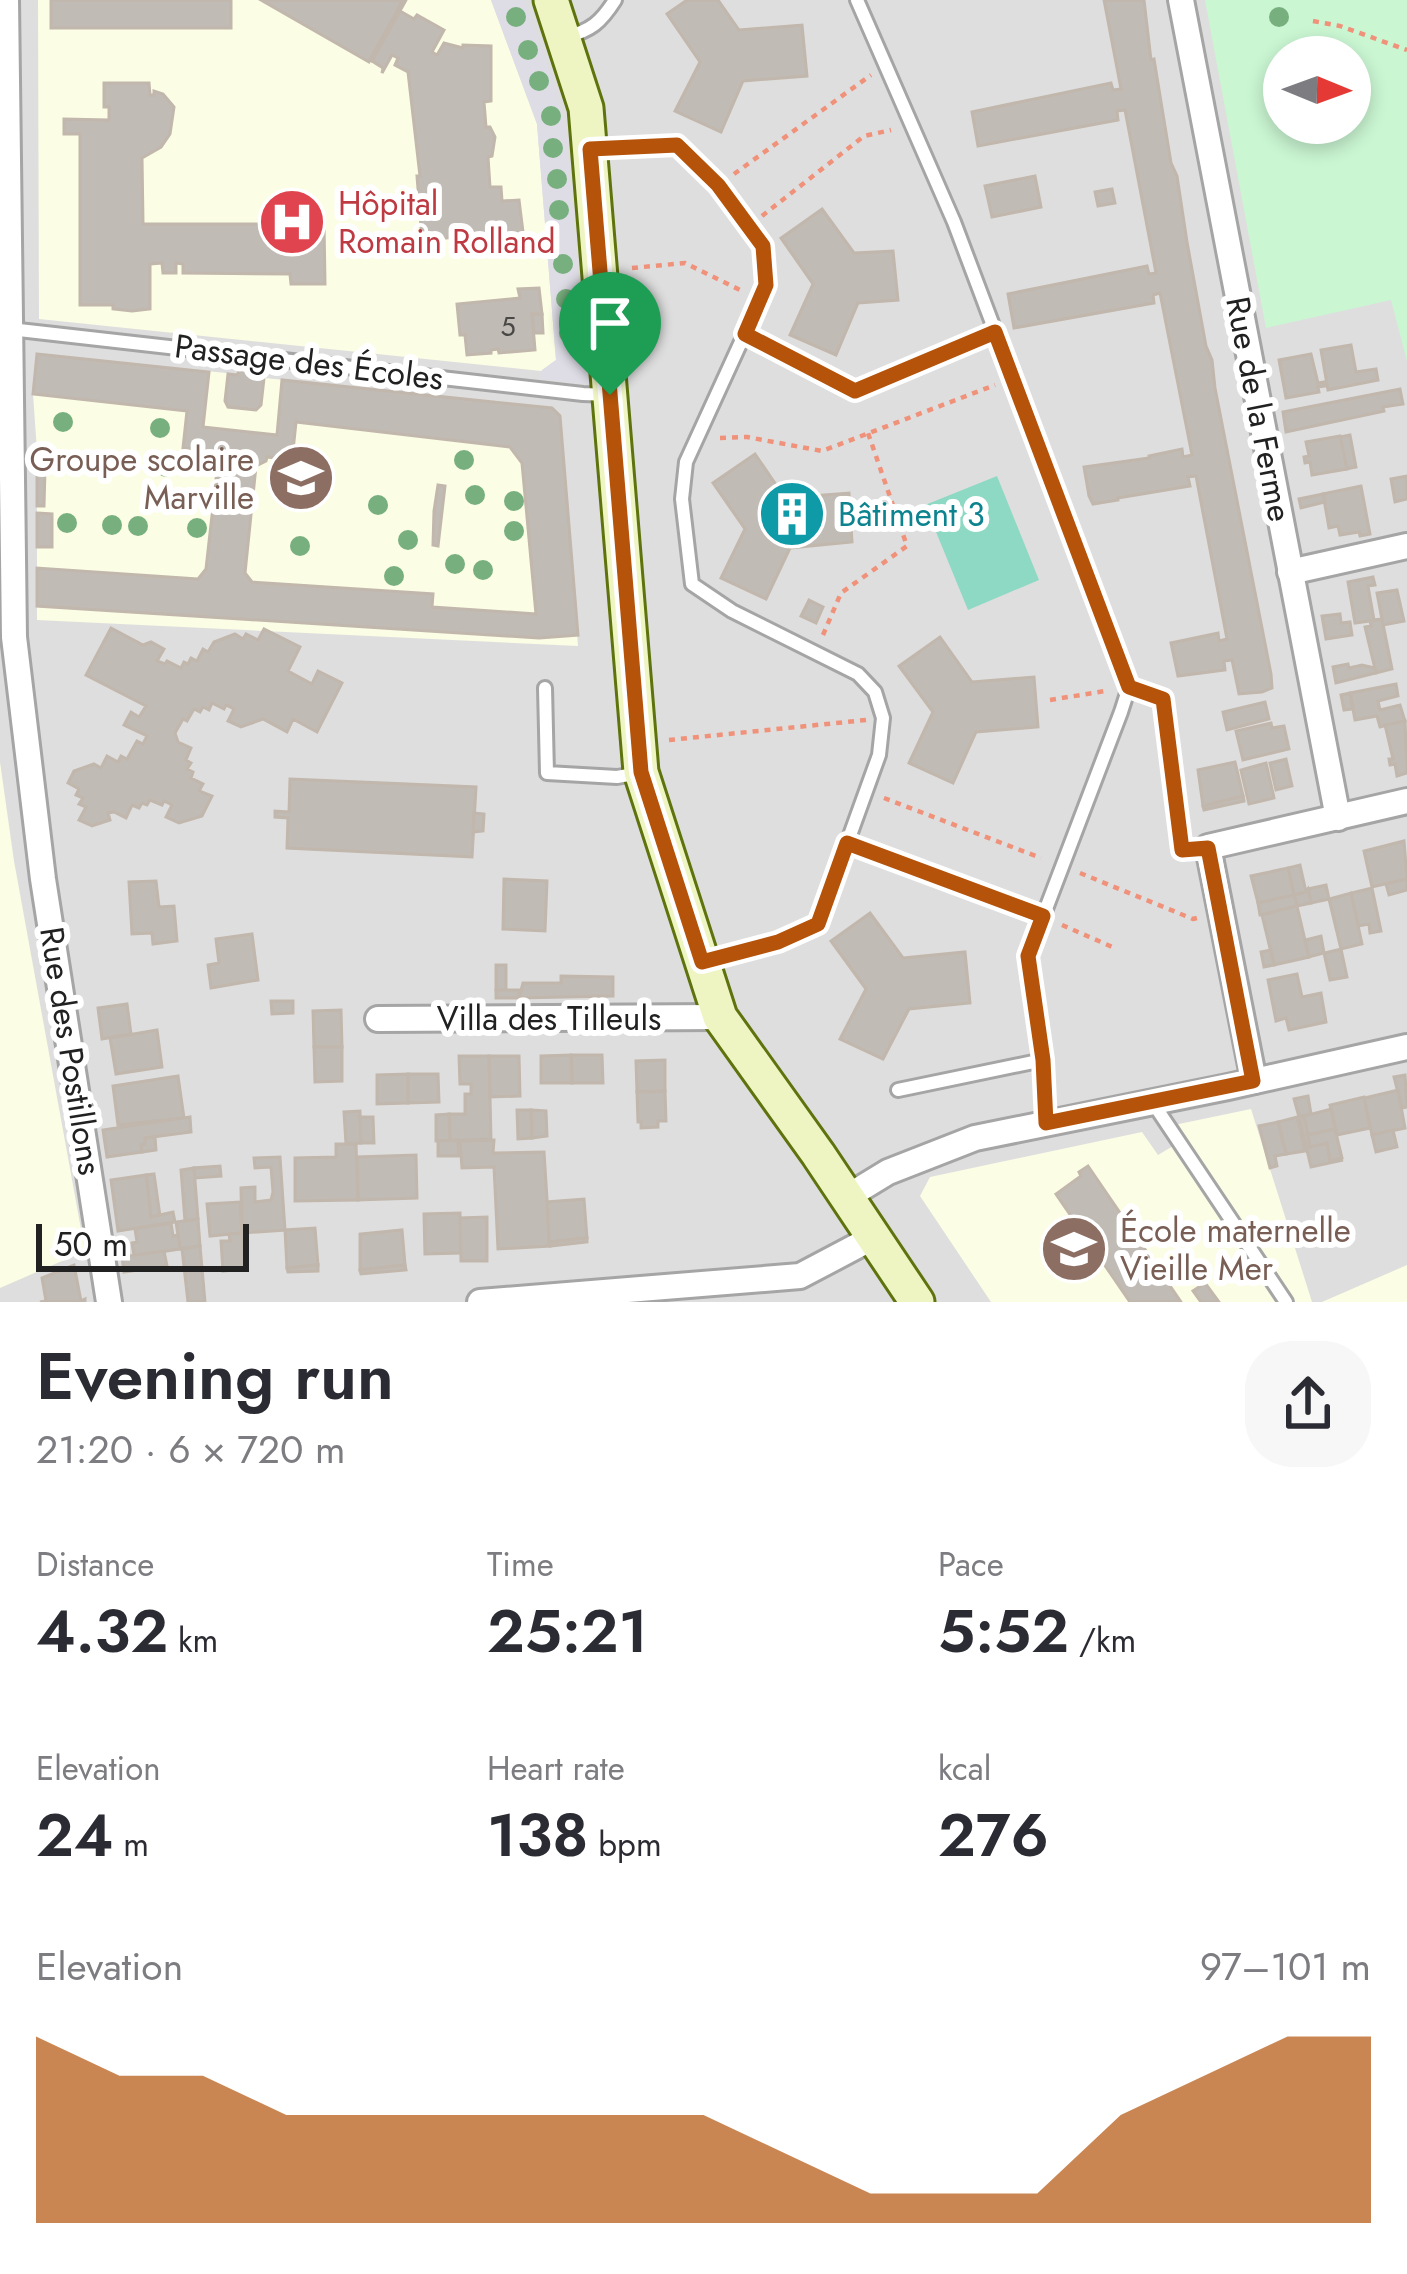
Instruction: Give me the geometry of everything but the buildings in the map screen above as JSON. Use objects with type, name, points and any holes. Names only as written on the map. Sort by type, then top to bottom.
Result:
[{"type":"street","name":"Rue des Postillons","points":[[6,0],[6,542],[33,800],[109,1302]]},
{"type":"street","points":[[551,0],[586,108],[641,772],[720,1017],[917,1302]]},
{"type":"street","name":"Rue de la Ferme","points":[[1181,0],[1338,818]]},
{"type":"street","points":[[1291,572],[1407,547]]},
{"type":"street","points":[[1253,1081],[1208,848],[1407,801]]},
{"type":"street","name":"Villa des Tilleuls","points":[[378,1019],[720,1017]]},
{"type":"street","points":[[847,1197],[888,1172],[975,1138],[1407,1047]]},
{"type":"street","points":[[480,1302],[602,1297],[800,1276],[872,1238]]},
{"type":"lane","points":[[564,38],[586,32],[601,21],[615,0]]},
{"type":"lane","points":[[857,0],[954,222],[1129,687],[1028,956],[1043,1060],[1046,1123]]},
{"type":"lane","points":[[590,149],[677,145],[718,185],[763,246],[766,285],[686,462],[682,499],[692,584],[732,611],[858,674],[875,692],[883,718],[879,755],[818,924],[778,942],[702,962]]},
{"type":"lane","name":"Passage des Écoles","points":[[9,328],[610,395]]},
{"type":"lane","points":[[545,688],[547,773],[616,777],[641,772]]},
{"type":"lane","points":[[898,1090],[1043,1060]]},
{"type":"lane","points":[[1153,1102],[1286,1302]]},
{"type":"path","points":[[1313,21],[1407,50]]},
{"type":"path","points":[[718,185],[885,65]]},
{"type":"path","points":[[748,226],[864,136],[912,126]]},
{"type":"path","points":[[626,268],[685,263],[760,300]]},
{"type":"path","points":[[745,334],[855,391],[995,332]]},
{"type":"path","points":[[699,434],[822,451],[1012,379]]},
{"type":"path","points":[[815,653],[841,593],[907,546],[868,433]]},
{"type":"path","points":[[1050,700],[1129,687],[1163,699],[1182,850],[1208,848]]},
{"type":"path","points":[[669,740],[883,718]]},
{"type":"path","points":[[847,843],[1043,916],[1117,950]]},
{"type":"shaded area","points":[[0,0],[1407,0],[1407,1302],[0,1302]]},
{"type":"shaded area","name":"Hôpital Romain Rolland","points":[[38,0],[491,0],[537,124],[556,360],[541,371],[39,319]]},
{"type":"shaded area","points":[[491,0],[524,0],[556,88],[566,131],[582,330],[592,331],[596,385],[540,379],[542,370],[556,360],[537,124]]},
{"type":"shaded area","name":"Groupe scolaire Marville","points":[[37,354],[236,374],[253,371],[255,377],[552,408],[560,416],[578,646],[37,620],[33,394]]},
{"type":"shaded area","points":[[0,762],[85,1251],[0,1288]]},
{"type":"shaded area","name":"École maternelle Vieille Mer","points":[[1251,1109],[1312,1302],[991,1302],[920,1196],[930,1177],[1142,1132],[1158,1155],[1183,1140],[1174,1125]]},
{"type":"shaded area","points":[[1407,1265],[1407,1302],[1322,1302]]},
{"type":"green space","points":[[1205,0],[1407,0],[1407,361],[1391,300],[1266,328]]},
{"type":"green space","points":[[997,476],[1039,580],[968,610],[925,505]]},
{"type":"place","name":"Hôpital Romain Rolland","points":[[292,222]]},
{"type":"place","name":"Groupe scolaire Marville","points":[[301,478]]},
{"type":"place","name":"Bâtiment 3","points":[[792,514]]},
{"type":"place","name":"École maternelle Vieille Mer","points":[[1074,1249]]},
{"type":"route","points":[[677,145],[718,185],[763,246],[766,285],[745,334],[855,391],[995,332],[1129,687],[1163,699],[1182,850],[1208,848],[1253,1081],[1046,1123],[1043,1060],[1028,956],[1043,916],[847,843],[818,924],[778,942],[702,962],[641,772],[610,395],[590,149],[677,145]]}]
